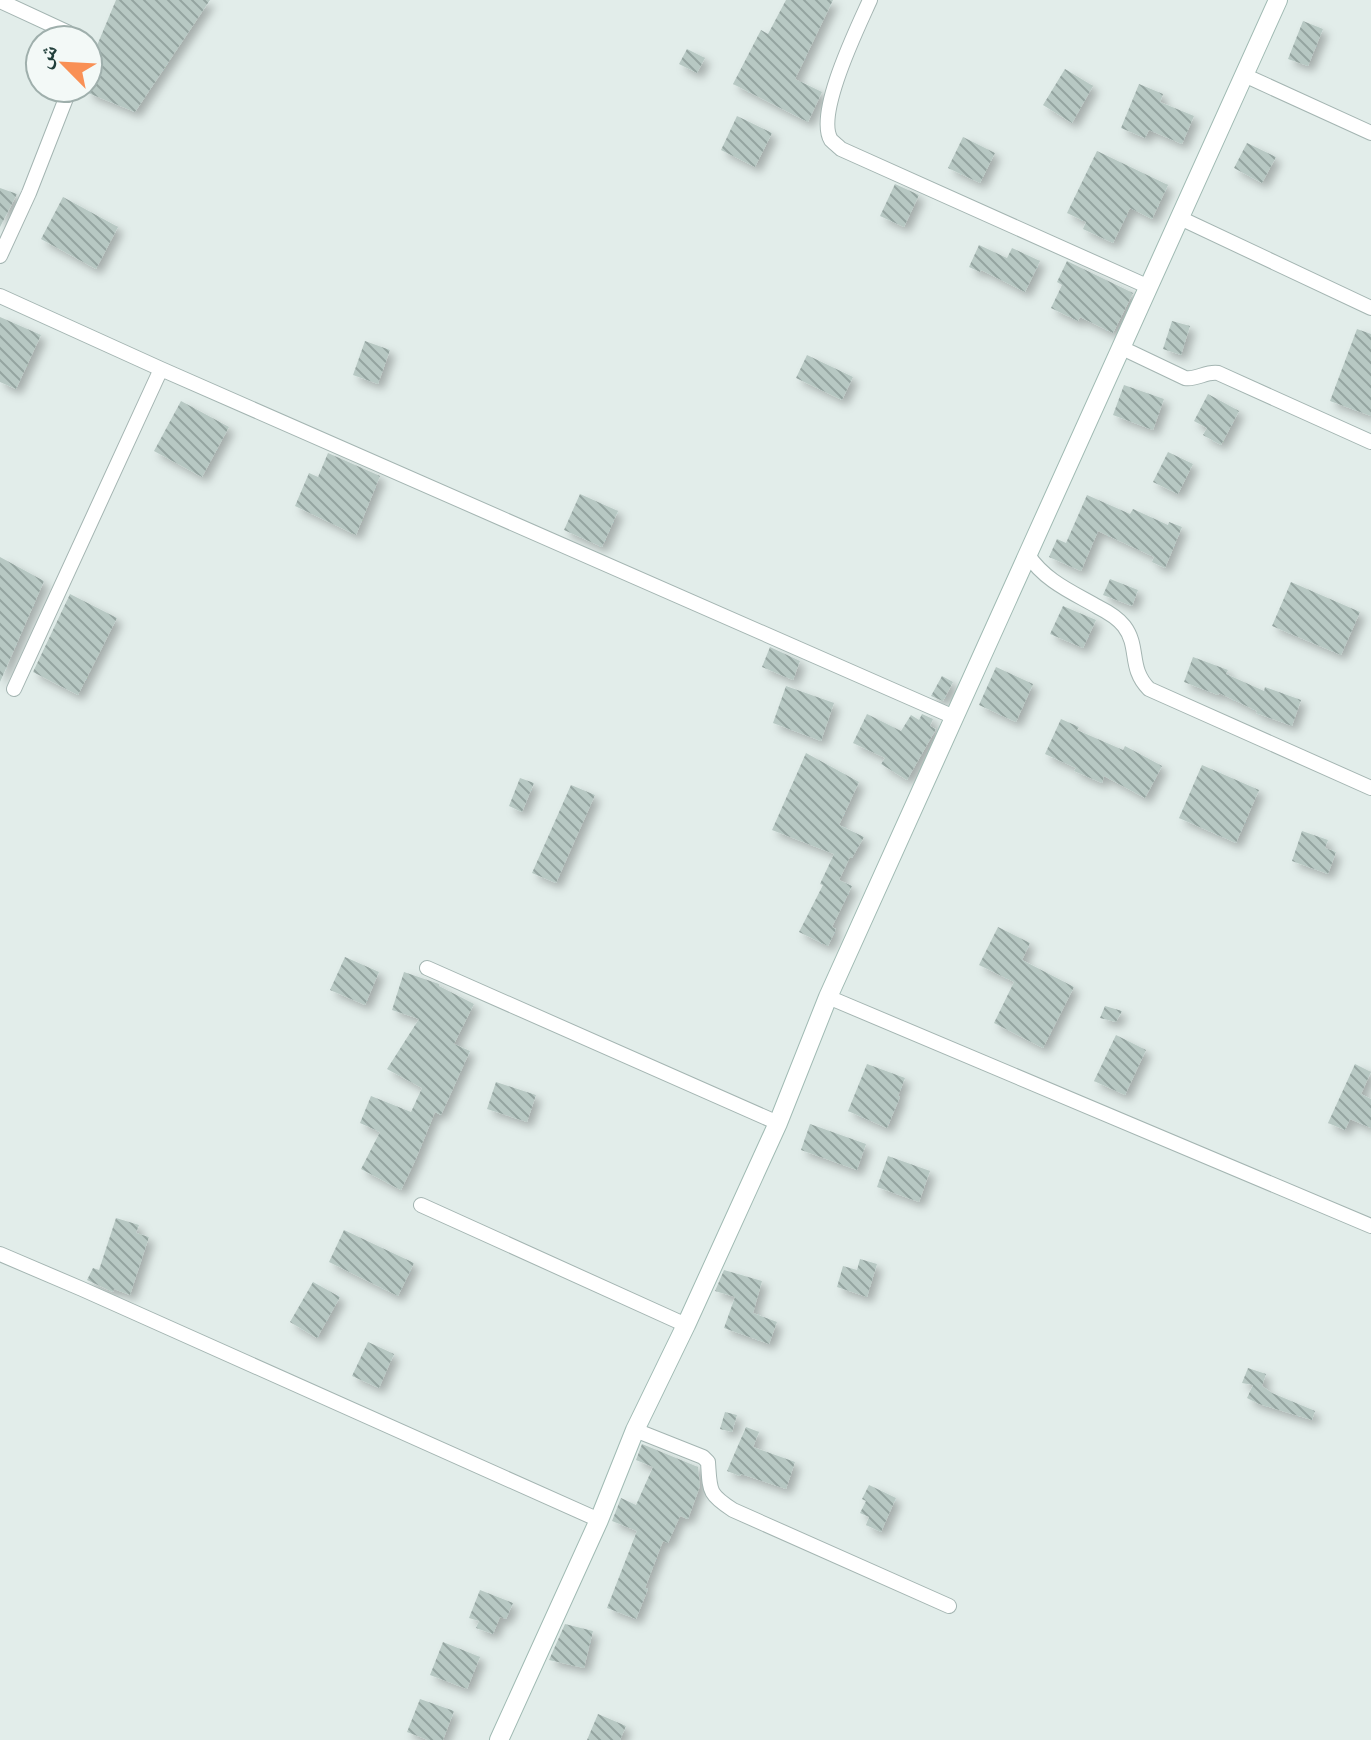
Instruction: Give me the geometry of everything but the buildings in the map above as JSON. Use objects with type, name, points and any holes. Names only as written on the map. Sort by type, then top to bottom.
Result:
[{"type":"street","points":[[870,0],[845,56],[832,96],[828,130],[832,141],[841,149],[1149,287]]},
{"type":"street","points":[[499,1740],[599,1520],[635,1430],[778,1123],[828,997],[1278,0]]},
{"type":"street","points":[[0,1],[50,24]]},
{"type":"street","points":[[1244,75],[1371,133]]},
{"type":"street","points":[[0,256],[64,104]]},
{"type":"street","points":[[1180,218],[1371,308]]},
{"type":"street","points":[[0,296],[954,717]]},
{"type":"street","points":[[1122,348],[1185,378],[1218,373],[1371,442]]},
{"type":"street","points":[[14,689],[161,369]]},
{"type":"street","points":[[1028,555],[1052,581],[1109,613],[1123,625],[1131,640],[1139,676],[1149,689],[1371,788]]},
{"type":"street","points":[[427,968],[778,1123]]},
{"type":"street","points":[[828,997],[1371,1226]]},
{"type":"street","points":[[421,1205],[686,1325]]},
{"type":"street","points":[[0,1254],[599,1520]]},
{"type":"street","points":[[635,1430],[703,1457],[708,1462],[713,1496],[733,1510],[949,1606]]}]
